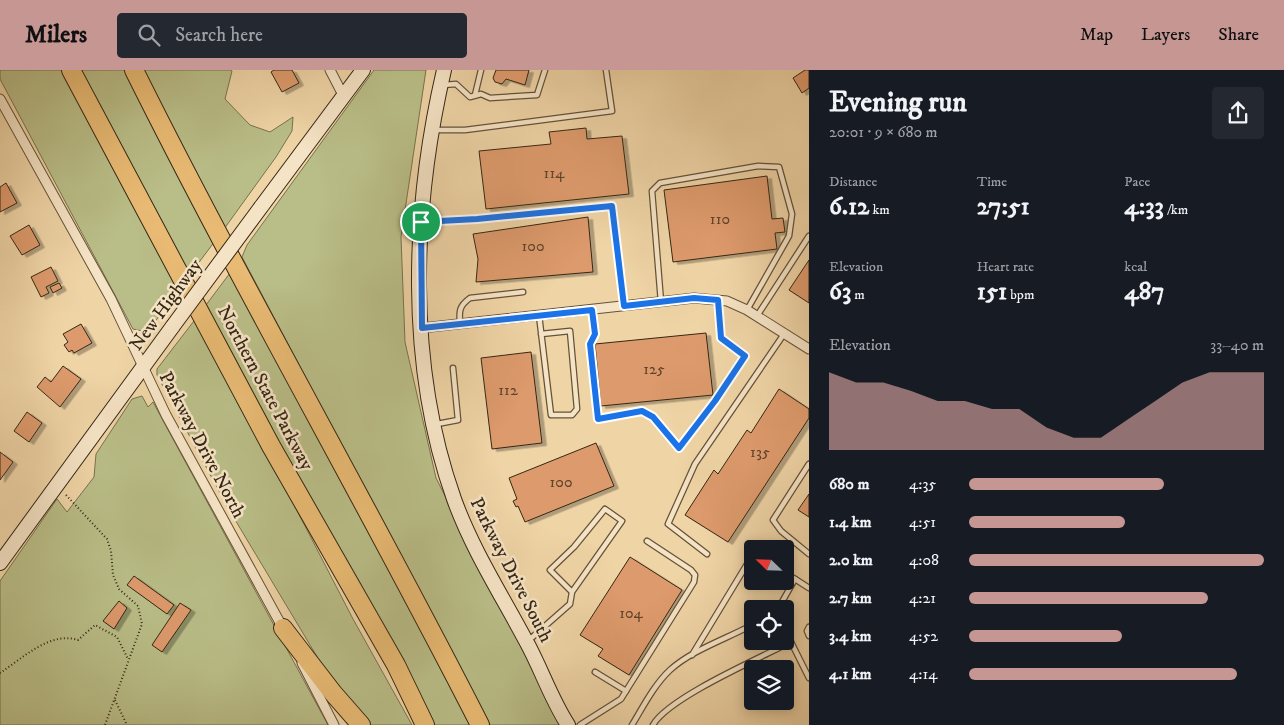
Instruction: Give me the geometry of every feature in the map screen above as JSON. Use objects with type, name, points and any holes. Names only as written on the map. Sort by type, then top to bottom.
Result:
[{"type":"highway","name":"Northern State Parkway","points":[[71,70],[271,446],[396,665],[425,725]]},
{"type":"highway","name":"Northern State Parkway","points":[[134,70],[247,287],[409,586],[480,725]]},
{"type":"highway","points":[[283,628],[333,693],[361,725]]},
{"type":"street","points":[[330,70],[344,96]]},
{"type":"street","name":"New Highway","points":[[0,563],[262,207],[288,168],[363,70]]},
{"type":"street","name":"Parkway Drive South","points":[[444,70],[425,175],[421,222],[422,328],[433,425],[446,475],[473,544],[568,725]]},
{"type":"street","name":"Parkway Drive North","points":[[0,99],[111,299],[166,415],[334,725]]},
{"type":"street","points":[[422,328],[694,298],[727,301],[746,310],[809,350]]},
{"type":"lane","points":[[475,95],[481,70]]},
{"type":"lane","points":[[441,85],[456,84],[470,96],[481,94],[490,98],[537,95],[545,70]]},
{"type":"lane","points":[[432,130],[465,130],[612,112],[606,70]]},
{"type":"lane","points":[[661,302],[652,191],[660,183],[758,166],[779,167],[792,214],[789,236],[746,310]]},
{"type":"lane","points":[[421,222],[477,219],[612,206],[624,306]]},
{"type":"lane","points":[[756,316],[809,236]]},
{"type":"lane","points":[[460,324],[459,310],[463,303],[470,298],[522,292]]},
{"type":"lane","points":[[592,310],[595,334],[590,344],[598,419],[642,411],[653,417],[679,448],[715,401],[745,356],[721,338],[718,300]]},
{"type":"lane","points":[[539,315],[541,334],[551,415],[572,415],[577,409],[570,331],[541,334]]},
{"type":"lane","points":[[708,554],[668,524],[695,464],[784,334]]},
{"type":"lane","points":[[433,425],[458,420],[453,368]]},
{"type":"lane","points":[[809,464],[773,520],[781,530],[809,554]]},
{"type":"lane","points":[[526,642],[570,604],[572,592],[622,521],[605,509],[550,570],[572,592]]},
{"type":"lane","points":[[580,725],[621,699],[694,582],[695,575],[647,541]]},
{"type":"lane","points":[[691,656],[744,569]]},
{"type":"lane","points":[[783,600],[795,578],[809,588]]},
{"type":"lane","points":[[809,627],[807,631],[809,636]]},
{"type":"lane","points":[[632,725],[653,691],[669,671],[691,656],[744,629]]},
{"type":"lane","points":[[794,646],[809,678]]},
{"type":"lane","points":[[653,725],[664,710],[717,679],[776,650]]},
{"type":"lane","points":[[595,672],[626,691]]},
{"type":"path","points":[[57,486],[107,538],[111,551],[112,575],[120,589],[138,606],[142,624],[105,725]]},
{"type":"path","points":[[0,673],[51,640],[66,636],[78,640],[95,625],[116,637],[128,659]]},
{"type":"path","points":[[114,699],[128,725]]},
{"type":"green space","points":[[0,70],[63,70],[180,289],[147,332],[133,329],[0,79]]},
{"type":"green space","points":[[79,70],[125,70],[215,241],[188,277]]},
{"type":"green space","points":[[143,70],[230,70],[232,71],[225,99],[250,125],[270,132],[293,117],[292,131],[276,157],[224,229]]},
{"type":"green space","points":[[374,70],[426,70],[401,237],[405,342],[436,478],[561,725],[490,725],[242,257],[247,245]]},
{"type":"green space","points":[[233,269],[474,725],[429,725],[274,439],[206,305]]},
{"type":"green space","points":[[197,317],[353,619],[412,725],[367,725],[334,685],[228,508],[157,375],[157,369]]},
{"type":"green space","points":[[142,396],[148,407],[153,402],[328,725],[0,725],[0,581],[57,499],[67,512],[94,477],[96,454],[132,399]]},
{"type":"building","points":[[274,70],[292,70],[299,83],[282,92],[271,72]]},
{"type":"building","points":[[496,70],[529,70],[525,85],[506,79],[502,84],[495,82],[493,78]]},
{"type":"building","points":[[805,70],[809,70],[809,88],[802,93],[793,78]]},
{"type":"building","points":[[586,128],[587,139],[622,136],[629,194],[486,209],[479,151],[551,144],[549,132]]},
{"type":"building","points":[[767,176],[772,219],[783,218],[785,232],[775,233],[777,249],[673,262],[664,190]]},
{"type":"building","points":[[6,183],[17,203],[0,212],[0,187]]},
{"type":"building","points":[[588,217],[593,272],[476,282],[478,259],[473,234]]},
{"type":"building","points":[[29,225],[40,245],[22,255],[10,236]]},
{"type":"building","points":[[809,260],[809,303],[789,290]]},
{"type":"building","points":[[51,267],[58,281],[46,287],[49,293],[41,297],[31,277]]},
{"type":"building","points":[[59,283],[62,288],[53,293],[50,287]]},
{"type":"building","points":[[81,324],[92,343],[74,353],[72,350],[69,352],[64,345],[68,342],[63,334]]},
{"type":"building","points":[[706,333],[713,395],[601,406],[595,344]]},
{"type":"building","points":[[531,352],[542,443],[492,449],[481,358]]},
{"type":"building","points":[[63,366],[81,379],[60,407],[37,387],[45,377],[51,382]]},
{"type":"building","points":[[779,389],[809,409],[809,418],[728,542],[685,515],[714,470],[718,474],[747,430],[751,433]]},
{"type":"building","points":[[27,412],[42,423],[29,442],[14,431]]},
{"type":"building","points":[[596,443],[614,486],[525,522],[518,506],[516,507],[513,501],[517,499],[509,478]]},
{"type":"building","points":[[0,452],[13,462],[0,480]]},
{"type":"building","points":[[809,494],[809,517],[798,510]]},
{"type":"building","points":[[630,557],[682,590],[629,675],[598,656],[603,649],[580,635]]},
{"type":"building","points":[[134,576],[174,605],[167,614],[127,585]]},
{"type":"building","points":[[119,601],[127,608],[114,629],[103,621]]},
{"type":"building","points":[[180,603],[191,610],[162,652],[152,645]]},
{"type":"route","points":[[612,206],[624,306],[694,298],[718,300],[721,338],[745,356],[715,401],[679,448],[653,417],[642,411],[598,419],[590,344],[595,334],[592,310],[422,328],[420,281],[421,222],[477,219],[543,211],[612,206]]}]
